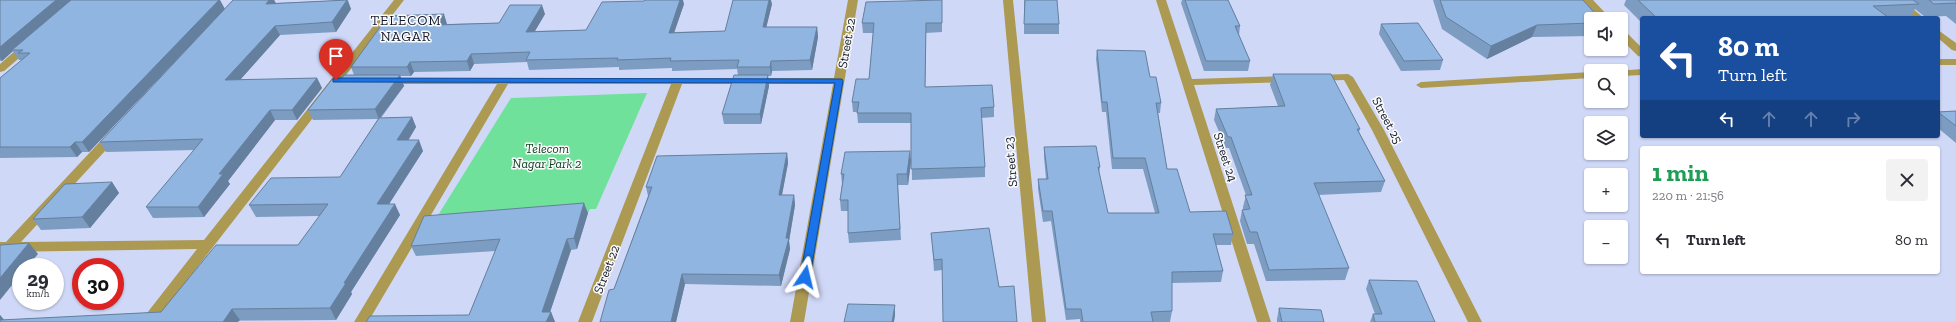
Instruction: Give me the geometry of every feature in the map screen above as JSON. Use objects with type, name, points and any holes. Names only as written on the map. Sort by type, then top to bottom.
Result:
[{"type":"street","points":[[147,322],[399,0]]},
{"type":"street","name":"Street 22","points":[[797,322],[853,0]]},
{"type":"street","name":"Street 23","points":[[1008,0],[1039,322]]},
{"type":"street","name":"Street 24","points":[[1161,0],[1264,322]]},
{"type":"street","points":[[1587,0],[1599,12]]},
{"type":"street","points":[[1896,0],[1916,16]]},
{"type":"street","points":[[1940,35],[1956,48]]},
{"type":"street","points":[[0,69],[35,40]]},
{"type":"street","points":[[1628,40],[1640,52]]},
{"type":"street","points":[[1940,62],[1956,62]]},
{"type":"street","points":[[1628,73],[1640,72]]},
{"type":"street","points":[[1421,85],[1584,75]]},
{"type":"street","name":"Street 25","points":[[1187,82],[1348,77],[1378,130],[1475,322]]},
{"type":"street","points":[[336,80],[352,80]]},
{"type":"street","points":[[376,81],[839,81]]},
{"type":"street","points":[[361,322],[504,81]]},
{"type":"street","name":"Street 22","points":[[585,322],[678,81]]},
{"type":"street","points":[[4,247],[122,126]]},
{"type":"street","points":[[4,247],[208,244]]},
{"type":"green space","name":"Telecom Nagar Park 2","points":[[647,93],[596,209],[590,209],[588,213],[435,220],[511,98]]},
{"type":"building","points":[[0,0],[56,0],[0,47]]},
{"type":"building","points":[[71,0],[219,0],[82,142],[75,142],[70,147],[0,147],[0,78],[30,53],[18,53],[23,50],[12,50]]},
{"type":"building","points":[[233,0],[269,0],[266,4],[347,0],[332,22],[275,26],[225,80],[317,78],[292,110],[270,110],[219,174],[223,174],[198,207],[146,207],[203,139],[100,142]]},
{"type":"building","points":[[680,0],[669,33],[725,31],[733,0],[769,0],[763,27],[817,27],[810,60],[771,61],[770,67],[737,67],[739,60],[670,61],[671,58],[617,60],[618,58],[526,60],[530,52],[471,54],[467,61],[410,62],[407,67],[351,67],[388,16],[444,14],[437,25],[499,23],[510,5],[542,5],[526,32],[586,30],[602,2]]},
{"type":"building","points":[[942,0],[942,23],[926,23],[925,87],[992,85],[994,107],[981,108],[985,167],[911,169],[911,113],[857,113],[859,102],[852,102],[856,79],[869,79],[874,23],[862,23],[866,2]]},
{"type":"building","points":[[1025,0],[1057,0],[1059,24],[1024,24]]},
{"type":"building","points":[[1185,0],[1228,0],[1240,26],[1235,26],[1250,61],[1206,61]]},
{"type":"building","points":[[1440,0],[1583,0],[1594,12],[1584,12],[1584,23],[1537,25],[1491,46],[1446,17]]},
{"type":"building","points":[[1638,0],[1913,0],[1919,4],[1873,6],[1886,16],[1655,16]]},
{"type":"building","points":[[1929,0],[1956,0],[1956,4],[1934,4]]},
{"type":"building","points":[[1418,23],[1443,60],[1404,61],[1381,24]]},
{"type":"building","points":[[1097,50],[1145,51],[1150,77],[1156,77],[1161,103],[1156,103],[1167,169],[1177,169],[1190,212],[1226,211],[1233,234],[1213,234],[1223,271],[1172,272],[1172,311],[1151,312],[1153,322],[1083,322],[1081,309],[1066,309],[1052,211],[1043,211],[1038,179],[1048,179],[1044,147],[1096,146],[1100,167],[1098,167],[1108,213],[1159,213],[1145,158],[1113,158],[1107,102],[1102,102]]},
{"type":"building","points":[[1273,74],[1331,74],[1360,129],[1357,129],[1385,181],[1314,183],[1349,268],[1269,270],[1257,232],[1250,232],[1242,210],[1250,209],[1245,195],[1252,195],[1231,137],[1228,137],[1216,109],[1285,106]]},
{"type":"building","points":[[344,75],[400,75],[375,109],[308,110],[333,78],[342,78]]},
{"type":"building","points":[[734,75],[768,75],[760,114],[722,114]]},
{"type":"building","points":[[1956,111],[1956,126],[1940,114],[1940,112]]},
{"type":"building","points":[[412,117],[397,140],[419,140],[377,204],[395,204],[344,283],[346,283],[330,308],[232,309],[223,322],[0,322],[0,320],[161,312],[216,245],[298,245],[328,204],[249,205],[271,178],[340,177],[379,118]]},
{"type":"building","points":[[910,151],[907,174],[897,174],[900,229],[848,233],[848,200],[840,200],[844,174],[841,174],[845,152]]},
{"type":"building","points":[[787,153],[779,195],[794,195],[786,238],[789,238],[779,275],[682,274],[671,322],[600,322],[609,290],[614,289],[652,187],[646,187],[657,156]]},
{"type":"building","points":[[112,182],[82,217],[33,219],[65,184]]},
{"type":"building","points":[[584,203],[574,238],[567,239],[542,312],[551,312],[546,322],[366,322],[370,316],[469,315],[500,239],[411,246],[424,216]]},
{"type":"building","points":[[989,228],[999,287],[1014,286],[1017,322],[943,322],[942,259],[934,260],[931,233]]},
{"type":"building","points":[[29,243],[17,258],[12,258],[12,264],[0,278],[0,245]]},
{"type":"building","points":[[1369,280],[1417,281],[1435,322],[1375,322],[1373,314],[1382,314]]},
{"type":"building","points":[[848,304],[895,305],[892,322],[844,322]]},
{"type":"building","points":[[1279,308],[1321,310],[1324,322],[1282,322]]},
{"type":"district","name":"TELECOM NAGAR","points":[[406,28]]},
{"type":"route","points":[[336,80],[839,81],[805,277]]}]
